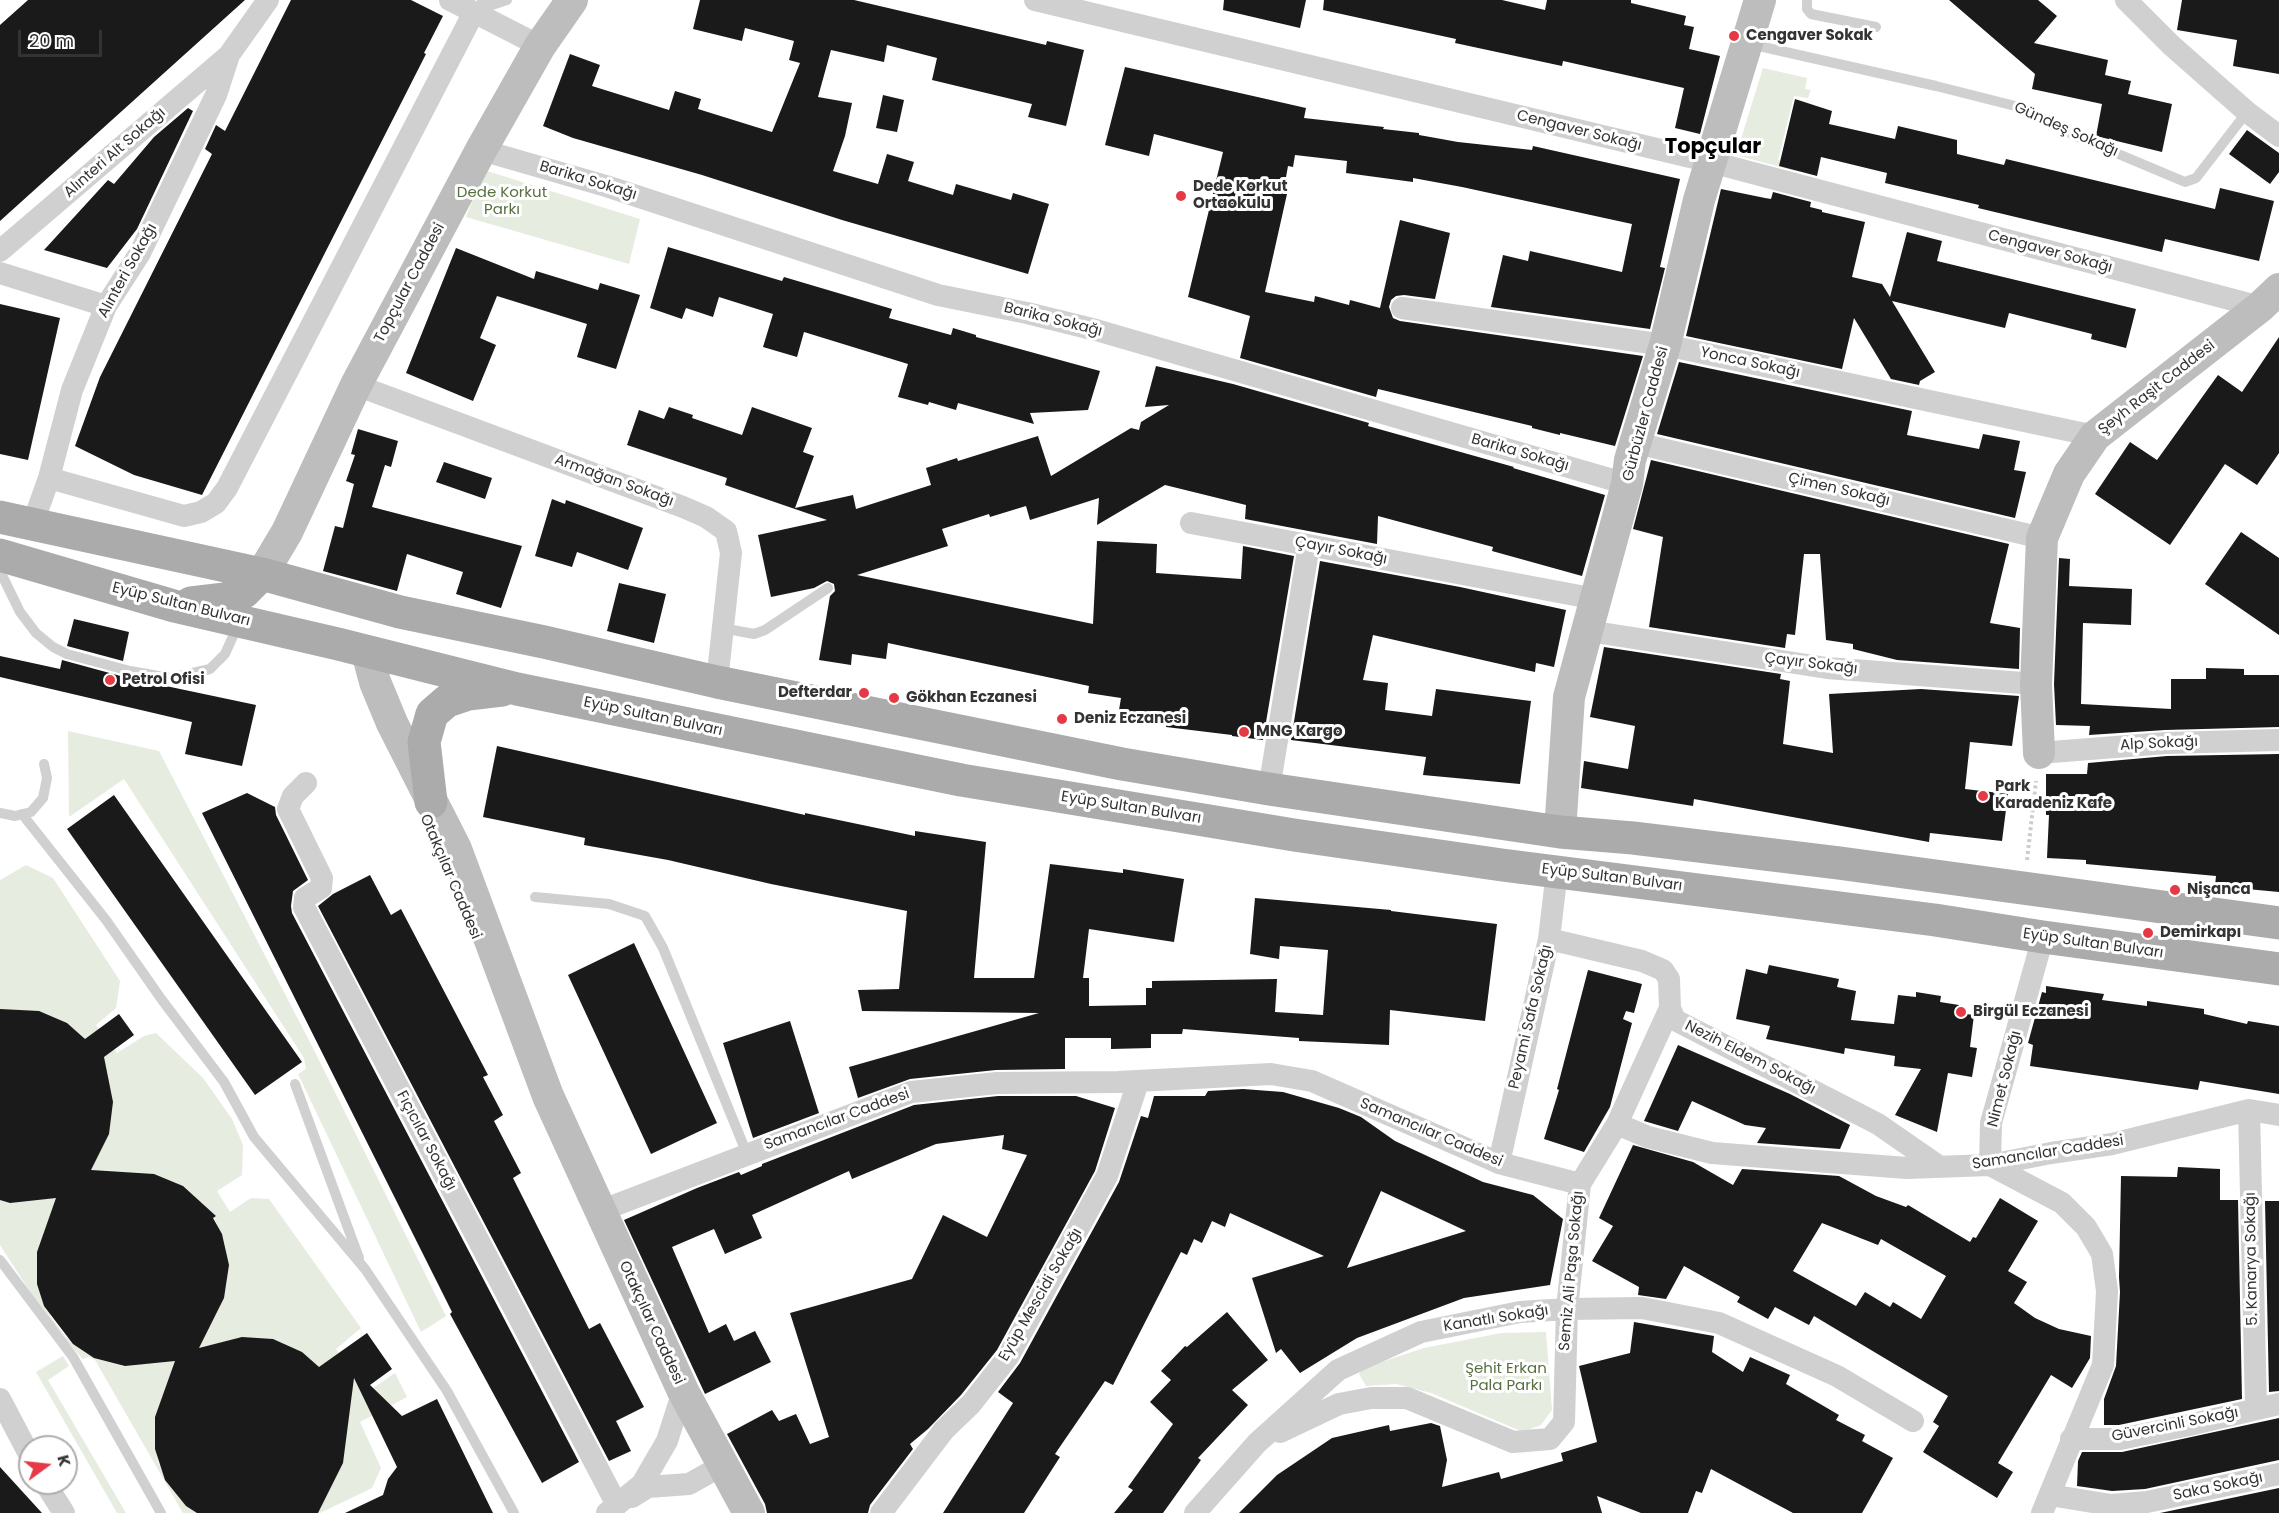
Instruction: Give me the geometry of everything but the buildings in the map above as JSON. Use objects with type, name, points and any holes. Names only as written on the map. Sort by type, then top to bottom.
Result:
[{"type":"main road","points":[[0,517],[262,574],[362,602],[717,682],[1122,764],[1269,789],[1560,832],[1839,862],[2279,923]]},
{"type":"main road","name":"Eyüp Sultan Bulvarı","points":[[0,555],[174,606],[240,620],[350,652],[517,689],[961,780],[1294,835],[1935,920],[2279,969]]},
{"type":"main road","points":[[174,606],[225,599],[244,592],[262,574]]},
{"type":"main road","points":[[350,652],[362,602]]},
{"type":"main road","points":[[431,802],[424,742],[432,714],[447,701],[468,694],[517,689]]},
{"type":"main road","points":[[1557,871],[1560,832]]},
{"type":"street","name":"Alınteri Sokağı","points":[[33,524],[49,478],[72,390],[106,306],[140,253],[216,95],[229,55],[268,0]]},
{"type":"street","points":[[450,0],[478,6],[540,46]]},
{"type":"street","name":"Topçular Caddesi","points":[[262,574],[287,532],[356,385],[481,150],[540,46],[573,0]]},
{"type":"street","name":"Cengaver Sokağı","points":[[1035,0],[2270,298]]},
{"type":"street","name":"Gürbüzler Caddesi","points":[[1560,832],[1569,697],[1627,484],[1630,460],[1665,345],[1699,200],[1760,0]]},
{"type":"street","points":[[2126,0],[2170,45],[2247,112],[2279,136]]},
{"type":"street","points":[[49,478],[184,516],[201,512],[216,503],[227,488],[478,6]]},
{"type":"street","name":"Alınteri Alt Sokağı","points":[[0,251],[229,55]]},
{"type":"street","name":"Barika Sokağı","points":[[481,150],[606,186],[938,295],[1096,330],[1627,484]]},
{"type":"street","points":[[0,273],[106,306]]},
{"type":"street","name":"Şeyh Raşit Caddesi","points":[[2039,753],[2036,684],[2042,538],[2069,474],[2095,436],[2270,298]]},
{"type":"street","name":"Yonca Sokağı","points":[[1402,308],[1665,345],[2095,436]]},
{"type":"street","name":"Armağan Sokağı","points":[[356,385],[683,507],[706,517],[726,531],[731,553],[717,682]]},
{"type":"street","name":"Çimen Sokağı","points":[[1636,443],[2042,538]]},
{"type":"street","name":"Çayır Sokağı","points":[[1191,523],[1596,599]]},
{"type":"street","points":[[1269,789],[1309,545]]},
{"type":"street","name":"Çayır Sokağı","points":[[1588,630],[1827,668],[2036,684]]},
{"type":"street","name":"Otakçılar Caddesi","points":[[350,652],[375,682],[392,723],[459,858],[548,1096]]},
{"type":"street","name":"Otakçılar Caddesi","points":[[350,652],[461,897],[504,1015],[548,1096],[683,1391],[748,1513]]},
{"type":"street","name":"Alp Sokağı","points":[[2039,753],[2166,743],[2279,740]]},
{"type":"street","name":"Fıçıcılar Sokağı","points":[[306,783],[293,796],[288,809],[322,878],[321,888],[305,898],[304,907],[612,1509]]},
{"type":"street","name":"Peyami Safa Sokağı","points":[[1499,1163],[1549,939],[1557,871]]},
{"type":"street","name":"Nimet Sokağı","points":[[1990,1165],[1991,1123],[2043,937]]},
{"type":"street","name":"Nezih Eldem Sokağı","points":[[1549,939],[1642,961],[1663,970],[1669,979],[1670,1008],[1675,1020],[1878,1124],[1940,1167]]},
{"type":"street","points":[[1580,1184],[1617,1124],[1670,1008]]},
{"type":"street","name":"Samancılar Caddesi","points":[[600,1210],[911,1092],[997,1083],[1138,1082],[1271,1074],[1312,1081],[1499,1163],[1580,1184]]},
{"type":"street","name":"Eyüp Mescidi Sokağı","points":[[881,1513],[944,1430],[971,1404],[1008,1357],[1107,1176],[1138,1082]]},
{"type":"street","name":"Samancılar Caddesi","points":[[1617,1124],[1648,1137],[1712,1153],[1907,1168],[1990,1165],[2112,1144],[2249,1110],[2279,1115]]},
{"type":"street","name":"5. Kanarya Sokağı","points":[[2249,1110],[2256,1408]]},
{"type":"street","points":[[1990,1165],[2062,1203],[2086,1227],[2102,1254],[2107,1291],[2103,1365],[2046,1504]]},
{"type":"street","name":"Semiz Ali Paşa Sokağı","points":[[1257,1443],[1339,1404],[1371,1398],[1407,1398],[1513,1442],[1550,1439],[1564,1422],[1567,1309],[1580,1184]]},
{"type":"street","name":"Kanatlı Sokağı","points":[[1195,1513],[1257,1443],[1338,1370],[1421,1332],[1520,1312],[1641,1308],[1719,1323],[1837,1376],[1913,1421]]},
{"type":"street","points":[[612,1509],[642,1484],[667,1441],[683,1391]]},
{"type":"street","points":[[0,1399],[19,1435]]},
{"type":"street","name":"Güvercinli Sokağı","points":[[2071,1439],[2120,1439],[2279,1404]]},
{"type":"street","points":[[612,1509],[648,1487],[689,1484],[723,1465]]},
{"type":"street","name":"Saka Sokağı","points":[[2046,1504],[2111,1505],[2147,1502],[2279,1474]]},
{"type":"street","points":[[53,1495],[64,1513]]},
{"type":"lane","points":[[478,6],[492,5],[507,0]]},
{"type":"lane","points":[[1807,0],[1807,9],[1811,14],[1876,27]]},
{"type":"lane","name":"Gündeş Sokağı","points":[[1747,43],[2023,108],[2078,137],[2185,182],[2196,178],[2247,112]]},
{"type":"lane","points":[[0,571],[21,612],[36,633],[53,647],[67,654],[130,671],[170,678],[210,669],[225,654],[240,620]]},
{"type":"lane","points":[[723,628],[753,634],[765,630],[828,588]]},
{"type":"lane","points":[[0,813],[15,816],[31,812],[43,798],[47,778],[44,764]]},
{"type":"lane","points":[[22,814],[106,920],[162,1000],[224,1082],[254,1137],[362,1266],[447,1390],[514,1513]]},
{"type":"lane","points":[[535,897],[609,904],[645,916],[663,948],[747,1154]]},
{"type":"lane","points":[[295,1084],[362,1266]]},
{"type":"lane","points":[[0,1260],[73,1357],[161,1513]]},
{"type":"path","points":[[2024,887],[2039,753]]},
{"type":"green space","points":[[1763,68],[1807,78],[1805,89],[1811,90],[1808,98],[1794,96],[1778,160],[1797,166],[1795,171],[1736,155]]},
{"type":"green space","name":"Dede Korkut Parkı","points":[[484,170],[640,219],[629,264],[466,217]]},
{"type":"green space","points":[[68,731],[159,751],[314,1050],[446,1316],[421,1332],[298,1074],[306,1069],[304,1058],[124,779],[69,817]]},
{"type":"green space","points":[[26,865],[53,878],[120,981],[116,1008],[96,1025],[117,1053],[144,1036],[156,1033],[203,1078],[232,1119],[243,1145],[242,1175],[217,1191],[230,1212],[251,1198],[269,1199],[361,1328],[336,1349],[366,1393],[395,1373],[407,1397],[360,1422],[381,1468],[372,1488],[320,1513],[303,1513],[156,1416],[155,1439],[158,1462],[168,1483],[182,1501],[197,1513],[183,1513],[95,1360],[89,1357],[83,1359],[52,1326],[0,1245],[0,880]],"holes":[[[201,1202],[215,1220],[224,1241],[228,1264],[226,1287],[219,1309],[207,1329],[83,1350],[65,1336],[51,1317],[41,1296]]]},
{"type":"green space","name":"Şehit Erkan Pala Parkı","points":[[1546,1332],[1552,1410],[1541,1425],[1523,1432],[1431,1393],[1396,1384],[1366,1386],[1359,1374],[1363,1368],[1424,1348],[1501,1333]]},
{"type":"green space","points":[[63,1356],[69,1366],[48,1380],[126,1513],[117,1513],[78,1445],[78,1435],[72,1435],[36,1372]]},
{"type":"place","name":"Cengaver Sokak","points":[[1734,36]]},
{"type":"place","name":"Dede Korkut Ortaokulu","points":[[1181,196]]},
{"type":"place","name":"Petrol Ofisi","points":[[110,680]]},
{"type":"place","name":"Defterdar","points":[[864,693]]},
{"type":"place","name":"Gökhan Eczanesi","points":[[894,698]]},
{"type":"place","name":"Deniz Eczanesi","points":[[1062,719]]},
{"type":"place","name":"MNG Kargo","points":[[1244,732]]},
{"type":"place","name":"Park Karadeniz Kafe","points":[[1983,796]]},
{"type":"place","name":"Nişanca","points":[[2175,890]]},
{"type":"place","name":"Demirkapı","points":[[2148,933]]},
{"type":"place","name":"Birgül Eczanesi","points":[[1961,1012]]},
{"type":"district","name":"Topçular","points":[[1713,148]]}]
